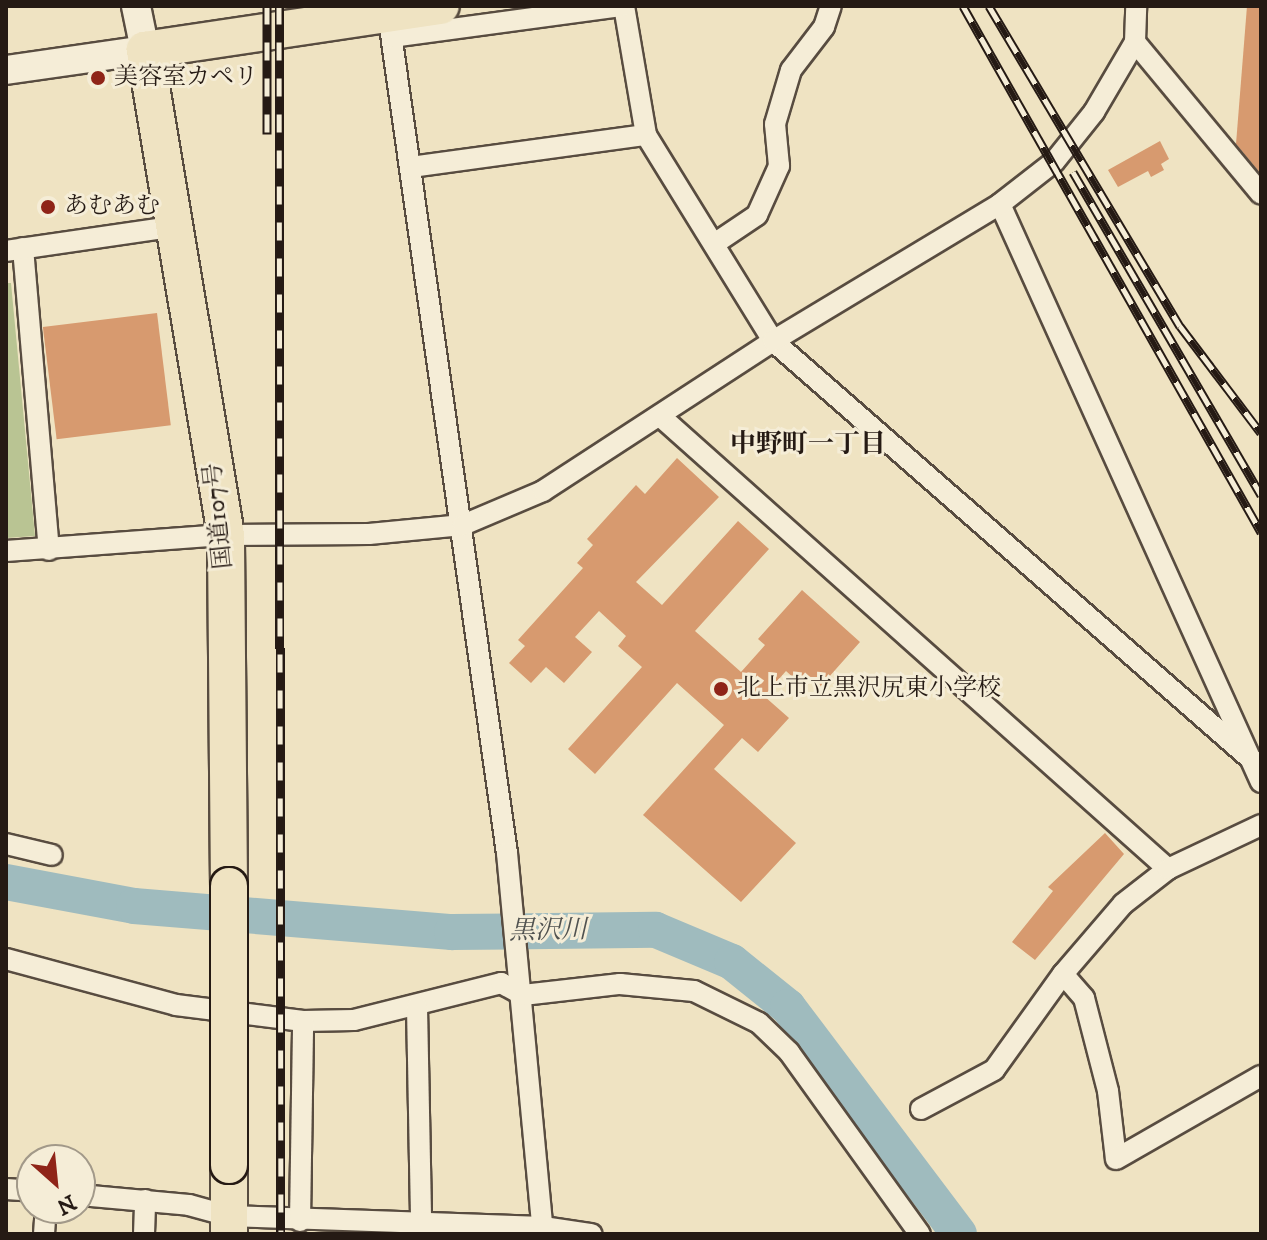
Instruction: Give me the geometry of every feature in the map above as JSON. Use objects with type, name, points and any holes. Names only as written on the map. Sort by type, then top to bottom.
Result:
[{"type":"highway","points":[[145,50],[390,25],[441,6]]},
{"type":"highway","name":"国道107号","points":[[145,50],[177,226],[226,535],[229,1225]]},
{"type":"street","points":[[6,70],[145,50],[136,6]]},
{"type":"street","points":[[543,1231],[511,894],[463,525],[390,25],[623,6],[646,135],[773,341],[1252,760]]},
{"type":"street","points":[[714,244],[757,215],[779,166],[775,124],[791,70],[824,27],[831,6]]},
{"type":"street","points":[[6,551],[226,535],[369,534],[463,525],[543,491],[773,341],[1000,204],[1069,145],[1135,42],[1136,6]]},
{"type":"street","points":[[1135,42],[1261,194]]},
{"type":"street","points":[[411,167],[646,135]]},
{"type":"street","points":[[1000,204],[1261,782]]},
{"type":"street","points":[[49,550],[14,249],[177,226]]},
{"type":"street","points":[[660,416],[1168,869]]},
{"type":"street","points":[[921,1109],[994,1070],[1063,974],[1123,904],[1168,869],[1261,825]]},
{"type":"street","points":[[6,844],[52,855]]},
{"type":"street","points":[[6,959],[176,1005],[303,1021],[354,1020],[417,1007],[501,983],[522,986],[620,984],[694,991],[759,1023],[789,1052],[911,1231]]},
{"type":"street","points":[[1063,974],[1084,998],[1108,1091],[1116,1159],[1261,1076]]},
{"type":"street","points":[[417,1007],[421,1222]]},
{"type":"street","points":[[300,1221],[303,1021]]},
{"type":"street","points":[[96,1196],[145,1200],[229,1225],[300,1221],[421,1222],[591,1234]]},
{"type":"street","points":[[144,1234],[145,1200]]},
{"type":"green space","points":[[6,283],[11,283],[35,536],[6,538]]},
{"type":"building","points":[[1247,6],[1261,6],[1261,174],[1236,144]]},
{"type":"building","points":[[1160,141],[1169,159],[1161,164],[1164,170],[1151,177],[1148,171],[1118,187],[1108,170]]},
{"type":"building","points":[[157,313],[171,425],[57,439],[43,327]]},
{"type":"building","points":[[677,458],[719,497],[636,582],[662,605],[738,521],[769,549],[695,631],[741,672],[765,645],[758,639],[802,590],[860,642],[820,687],[813,680],[805,688],[786,671],[764,696],[789,718],[758,752],[742,738],[714,769],[796,843],[741,902],[643,815],[724,725],[677,683],[595,774],[568,749],[642,667],[618,646],[626,636],[599,611],[575,637],[592,652],[564,683],[546,667],[531,683],[509,663],[525,646],[518,640],[583,568],[577,563],[593,545],[587,539],[636,485],[645,494]]},
{"type":"building","points":[[1105,833],[1124,854],[1035,960],[1012,942],[1053,891],[1048,887]]},
{"type":"waterway","name":"黒沢川","points":[[6,882],[134,906],[452,932],[656,930],[732,962],[788,1007],[959,1234]]},
{"type":"railway","points":[[267,6],[267,134]]},
{"type":"railway","points":[[279,6],[281,1234]]},
{"type":"railway","points":[[963,6],[1261,532]]},
{"type":"railway","points":[[989,6],[1180,326],[1261,433]]},
{"type":"railway","points":[[1073,172],[1261,495]]},
{"type":"place","name":"美容室カペリ","points":[[98,78]]},
{"type":"place","name":"あむあむ","points":[[48,207]]},
{"type":"place","name":"北上市立黒沢尻東小学校","points":[[721,689]]},
{"type":"district","name":"中野町一丁目","points":[[808,445]]}]
